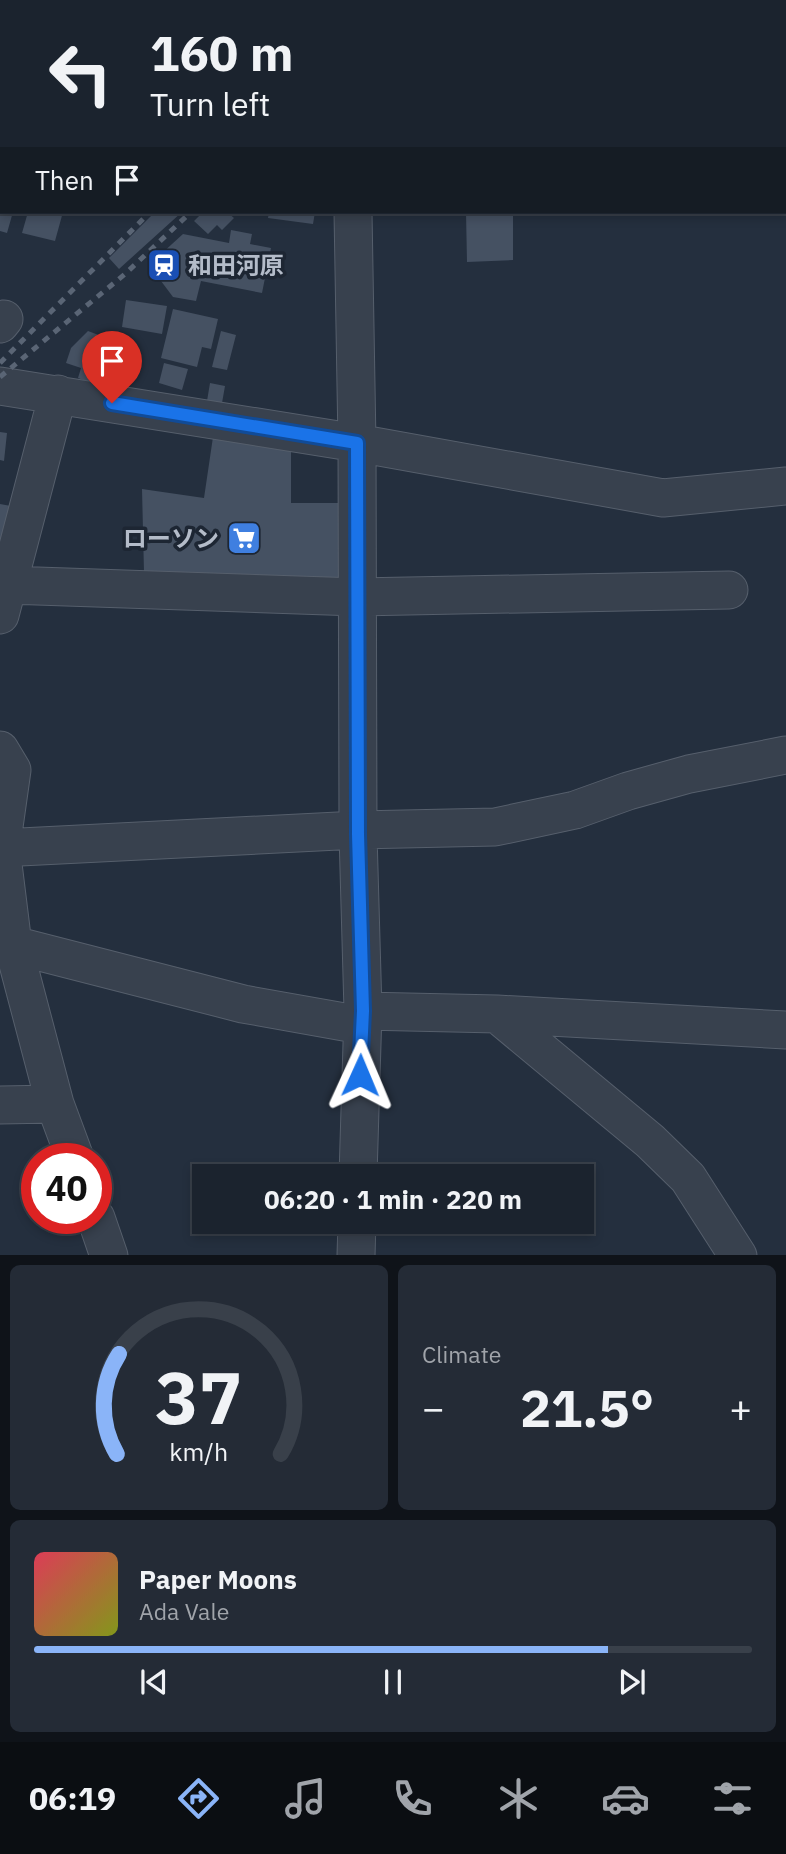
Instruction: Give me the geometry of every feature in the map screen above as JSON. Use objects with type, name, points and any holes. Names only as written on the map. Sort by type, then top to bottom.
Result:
[{"type":"street","points":[[353,214],[362,1018],[358,1164]]},
{"type":"street","points":[[0,386],[357,443],[663,498],[786,486]]},
{"type":"street","points":[[58,394],[4,588],[357,597],[729,590]]},
{"type":"street","points":[[0,750],[12,770],[0,848],[13,945],[55,1104],[69,1143]]},
{"type":"street","points":[[0,848],[358,830],[495,827],[575,810],[688,774],[786,755]]},
{"type":"street","points":[[13,945],[243,1004],[362,1018],[497,1014],[786,1030]]},
{"type":"street","points":[[497,1014],[650,1141],[688,1178],[738,1255]]},
{"type":"street","points":[[0,1105],[55,1104]]},
{"type":"street","points":[[102,1234],[109,1255]]},
{"type":"street","points":[[356,1255],[357,1234]]},
{"type":"building","points":[[0,214],[12,214],[7,233],[0,231]]},
{"type":"building","points":[[27,214],[62,214],[55,241],[22,233]]},
{"type":"building","points":[[153,214],[180,214],[119,269],[109,258]]},
{"type":"building","points":[[201,214],[229,214],[234,218],[222,230],[217,225],[208,234],[194,221]]},
{"type":"building","points":[[269,214],[315,214],[313,224],[268,218]]},
{"type":"building","points":[[466,214],[513,214],[513,260],[467,262]]},
{"type":"building","points":[[231,230],[252,234],[250,244],[271,248],[262,293],[201,281],[196,301],[173,297],[149,265],[183,234],[229,243]]},
{"type":"building","points":[[126,300],[167,306],[162,334],[122,327]]},
{"type":"building","points":[[173,309],[218,319],[211,349],[202,347],[197,367],[161,358]]},
{"type":"building","points":[[88,331],[125,345],[118,363],[112,361],[102,387],[78,378],[81,368],[66,363],[71,348]]},
{"type":"building","points":[[221,331],[236,335],[227,370],[212,367]]},
{"type":"building","points":[[164,363],[188,369],[182,390],[159,383]]},
{"type":"building","points":[[210,383],[225,386],[222,403],[207,401]]},
{"type":"building","points":[[0,432],[7,433],[4,461],[0,460]]},
{"type":"building","name":"ローソン","points":[[213,437],[291,450],[291,503],[344,503],[345,575],[335,582],[144,572],[142,489],[204,498]]},
{"type":"building","points":[[0,504],[11,506],[0,557]]},
{"type":"railway","points":[[0,363],[148,214]]},
{"type":"railway","points":[[0,377],[125,274],[189,214]]},
{"type":"place","name":"和田河原","points":[[164,265]]},
{"type":"place","name":"ローソン","points":[[244,538]]},
{"type":"route","points":[[112,403],[357,443],[358,834],[363,1011],[360,1075]]}]
